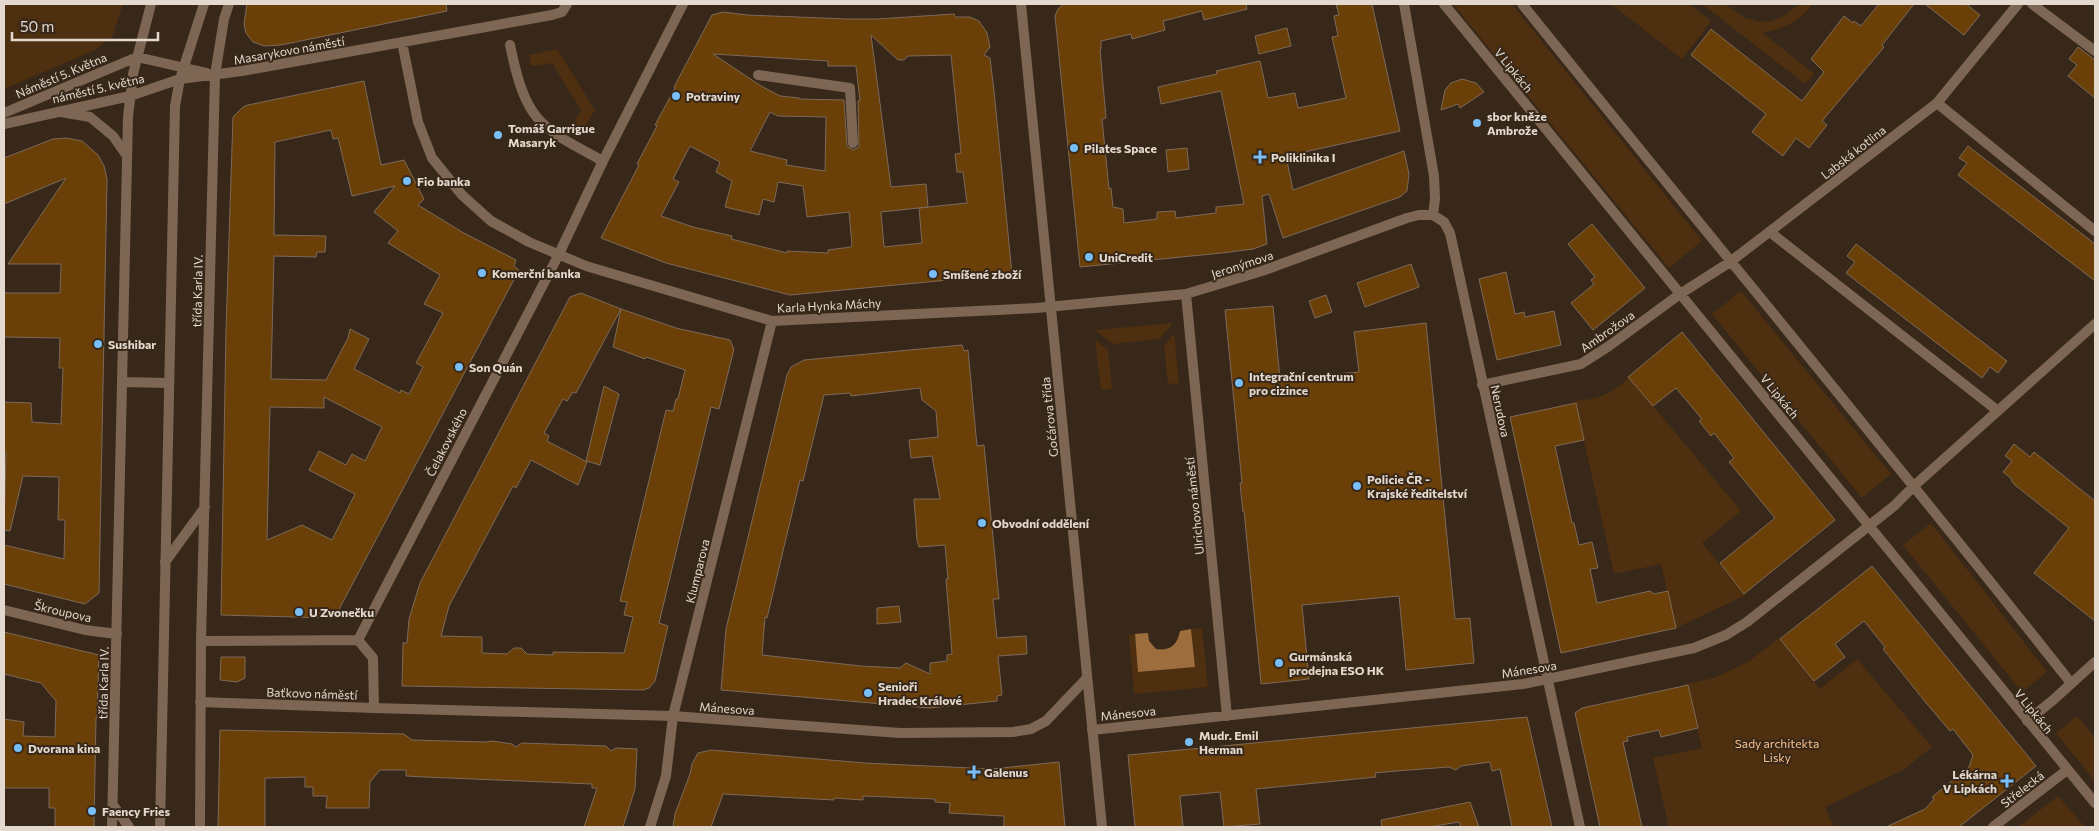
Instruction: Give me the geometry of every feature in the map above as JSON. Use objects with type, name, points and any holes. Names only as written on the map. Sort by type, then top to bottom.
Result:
[{"type":"street","name":"náměstí 5. května","points":[[132,74],[151,4]]},
{"type":"street","points":[[160,827],[173,129],[180,78],[204,4]]},
{"type":"street","points":[[215,75],[224,19],[229,4]]},
{"type":"street","name":"Masarykovo náměstí","points":[[180,78],[215,75],[552,15],[562,12],[567,4]]},
{"type":"street","points":[[402,42],[418,122],[432,158],[462,195],[491,221],[558,256],[603,161],[683,4]]},
{"type":"street","name":"Gočárova třída","points":[[1021,4],[1102,827]]},
{"type":"street","points":[[1404,4],[1434,176],[1435,199],[1433,215]]},
{"type":"street","name":"V Lipkách","points":[[1444,4],[2095,804]]},
{"type":"street","points":[[1522,4],[1730,262],[1915,485],[2071,683]]},
{"type":"street","name":"Labská kotlina","points":[[1680,294],[1730,262],[1937,103],[2018,4]]},
{"type":"street","points":[[2032,4],[2095,51]]},
{"type":"street","points":[[510,45],[522,92],[531,112],[541,124],[603,161]]},
{"type":"street","name":"Náměstí 5. Května","points":[[4,113],[137,57],[215,75]]},
{"type":"street","name":"třída Karla IV.","points":[[112,827],[127,156],[132,74]]},
{"type":"street","name":"třída Karla IV.","points":[[200,827],[201,641],[215,75]]},
{"type":"street","points":[[758,75],[850,88],[853,143]]},
{"type":"street","name":"náměstí 5. května","points":[[4,124],[55,111],[130,96],[180,78]]},
{"type":"street","points":[[1937,103],[2095,231]]},
{"type":"street","name":"Náměstí 5. Května","points":[[55,111],[90,117],[113,136],[127,156]]},
{"type":"street","name":"Jeronýmova","points":[[1051,306],[1186,294],[1262,271],[1407,218],[1419,215],[1433,215]]},
{"type":"street","name":"Nerudova","points":[[1433,215],[1444,222],[1450,233],[1546,680],[1580,827]]},
{"type":"street","points":[[1770,232],[1998,411]]},
{"type":"street","name":"Karla Hynka Máchy","points":[[558,256],[772,321],[1051,306]]},
{"type":"street","name":"Čelakovského","points":[[358,640],[558,256]]},
{"type":"street","name":"Ulrichovo náměstí","points":[[1186,294],[1227,716]]},
{"type":"street","name":"Ambrožova","points":[[1482,386],[1581,364],[1680,294]]},
{"type":"street","name":"Klumparova","points":[[650,827],[666,776],[673,716],[772,321]]},
{"type":"street","points":[[1915,485],[2095,324]]},
{"type":"street","points":[[122,382],[168,383]]},
{"type":"street","name":"Mánesova","points":[[1092,730],[1546,680],[1694,648],[1726,635],[1747,622],[1870,526],[1915,485]]},
{"type":"street","points":[[165,562],[205,507]]},
{"type":"street","name":"Škroupova","points":[[4,610],[85,630],[117,634]]},
{"type":"street","points":[[201,641],[358,640]]},
{"type":"street","name":"Baťkovo náměstí","points":[[200,702],[374,708],[372,658],[358,640]]},
{"type":"street","points":[[2026,721],[2052,701],[2095,662]]},
{"type":"street","name":"Mánesova","points":[[374,708],[673,716],[900,733],[1013,732],[1031,729],[1046,721],[1087,678]]},
{"type":"street","name":"Střelecká","points":[[1993,827],[2067,770]]},
{"type":"street","points":[[113,805],[129,827]]},
{"type":"green space","points":[[4,4],[123,4],[112,37],[95,50],[4,89]]},
{"type":"green space","points":[[1453,4],[1512,4],[1702,241],[1669,268]]},
{"type":"green space","points":[[1611,4],[1689,4],[1711,21],[1682,59]]},
{"type":"green space","points":[[1702,4],[1725,4],[1745,18],[1761,22],[1782,17],[1800,4],[1812,4],[1796,20],[1763,33],[1814,74],[1805,84]]},
{"type":"green space","points":[[557,49],[595,110],[582,132],[572,126],[581,110],[552,63],[531,66],[529,55]]},
{"type":"green space","points":[[1741,291],[1891,474],[1862,498],[1712,314]]},
{"type":"green space","points":[[1173,323],[1159,339],[1113,344],[1095,330]]},
{"type":"green space","points":[[1174,333],[1179,383],[1168,384],[1164,346]]},
{"type":"green space","points":[[1095,340],[1108,350],[1112,389],[1101,390]]},
{"type":"green space","points":[[1629,377],[1741,511],[1702,543],[1746,595],[1676,628],[1661,564],[1614,574],[1575,401],[1605,395]]},
{"type":"green space","points":[[1931,523],[2047,672],[2022,692],[1903,545]]},
{"type":"green space","points":[[1202,628],[1208,687],[1134,694],[1129,635],[1135,634],[1139,672],[1195,667],[1191,629]]},
{"type":"green space","name":"Sady architekta Lisky","points":[[1779,638],[1820,689],[1857,659],[1932,747],[1903,770],[1825,807],[1834,827],[1794,827],[1793,825],[1788,827],[1669,827],[1653,758],[1702,748],[1686,684],[1714,678],[1748,662]]},
{"type":"green space","points":[[2077,716],[2095,738],[2095,781],[2056,733]]},
{"type":"green space","points":[[2058,796],[2085,827],[2018,827]]},
{"type":"shaded area","points":[[1191,629],[1195,667],[1138,672],[1135,634],[1148,633],[1149,641],[1156,649],[1166,649],[1175,643],[1180,631]]},
{"type":"building","points":[[247,4],[446,4],[447,11],[281,45],[264,46],[253,42],[246,33],[244,24]]},
{"type":"building","points":[[1064,4],[1246,4],[1247,9],[1204,20],[1202,11],[1163,21],[1165,30],[1132,39],[1131,34],[1101,41],[1100,50],[1106,118],[1102,119],[1109,189],[1111,188],[1113,207],[1123,209],[1124,223],[1157,219],[1157,212],[1175,211],[1176,218],[1216,213],[1216,207],[1244,204],[1221,91],[1161,104],[1158,87],[1217,74],[1216,71],[1260,61],[1268,98],[1295,93],[1298,108],[1346,98],[1332,37],[1338,36],[1334,16],[1339,15],[1336,4],[1372,4],[1400,131],[1286,156],[1293,190],[1404,151],[1409,174],[1407,191],[1400,197],[1283,238],[1269,194],[1262,196],[1267,244],[1253,249],[1222,253],[1080,267],[1055,16],[1058,9]]},
{"type":"building","points":[[1879,4],[1914,4],[1882,45],[1884,47],[1822,121],[1827,125],[1809,148],[1796,138],[1783,156],[1752,132],[1766,114],[1691,55],[1711,29],[1802,101],[1824,72],[1811,59],[1844,16],[1861,26]]},
{"type":"building","points":[[1925,4],[1966,4],[1980,15],[1964,35]]},
{"type":"building","points":[[723,12],[747,15],[877,19],[954,14],[955,17],[970,17],[979,21],[987,33],[990,47],[984,55],[990,58],[1012,274],[790,295],[666,263],[601,238],[639,165],[637,164],[657,126],[655,125],[712,15]],"holes":[[[871,35],[898,60],[904,60],[908,56],[951,55],[961,153],[955,154],[957,172],[963,172],[967,203],[919,208],[922,243],[884,247],[881,212],[928,207],[926,184],[891,187]],[[713,54],[828,61],[828,66],[856,66],[860,101],[858,101],[859,147],[853,150],[847,146],[844,100],[799,99],[780,96],[761,86]],[[770,112],[778,116],[826,117],[825,171],[786,165],[787,160],[750,151]],[[690,146],[720,162],[716,172],[732,181],[725,207],[759,215],[763,199],[774,202],[778,182],[803,186],[807,217],[849,212],[852,245],[851,247],[828,250],[828,253],[787,251],[787,253],[731,239],[732,236],[693,227],[661,216],[679,182],[673,179]]]},
{"type":"building","points":[[1287,28],[1291,46],[1259,54],[1255,36]]},
{"type":"building","points":[[2078,47],[2095,60],[2095,98],[2068,76],[2077,65],[2069,59]]},
{"type":"building","points":[[1462,79],[1476,83],[1484,92],[1460,108],[1458,104],[1441,110],[1445,90],[1451,83]]},
{"type":"building","points":[[364,81],[381,165],[404,160],[424,199],[418,205],[462,232],[516,260],[514,266],[519,270],[336,615],[332,618],[221,615],[226,329],[233,117],[243,107]],"holes":[[[331,130],[333,139],[338,138],[352,196],[395,186],[374,212],[398,231],[388,243],[440,275],[424,304],[443,313],[416,363],[423,367],[409,394],[401,390],[400,393],[354,369],[369,339],[350,329],[348,338],[326,380],[271,379],[274,256],[316,257],[317,252],[325,252],[326,236],[274,235],[275,142]],[[324,397],[382,427],[365,461],[352,454],[346,465],[319,451],[309,470],[355,494],[332,540],[302,525],[267,540],[270,407],[324,408]]]},
{"type":"building","points":[[67,138],[82,141],[98,155],[104,166],[107,179],[99,593],[85,604],[4,584],[4,545],[64,559],[65,520],[58,520],[59,477],[23,476],[10,531],[4,530],[6,452],[4,452],[4,402],[31,403],[32,422],[61,424],[63,368],[59,368],[60,338],[4,337],[4,293],[60,293],[61,264],[8,264],[66,178],[4,204],[4,158],[53,139]]},
{"type":"building","points":[[1968,146],[2095,244],[2095,281],[1958,175],[1967,163],[1959,158]]},
{"type":"building","points":[[1187,148],[1189,169],[1168,172],[1166,150]]},
{"type":"building","points":[[1592,224],[1645,288],[1593,330],[1571,303],[1594,284],[1591,280],[1595,277],[1568,244]]},
{"type":"building","points":[[1856,244],[2007,361],[1998,373],[1990,367],[1982,378],[1846,273],[1855,262],[1847,256]]},
{"type":"building","points":[[1411,264],[1419,287],[1365,307],[1357,283]]},
{"type":"building","points":[[1506,272],[1515,314],[1524,312],[1525,317],[1554,311],[1561,345],[1497,360],[1479,279]]},
{"type":"building","points":[[581,293],[676,328],[730,340],[734,349],[719,409],[711,407],[659,623],[668,626],[655,681],[649,688],[643,690],[402,686],[403,643],[407,643],[409,619],[420,583],[570,297]],"holes":[[[621,309],[613,347],[645,359],[646,357],[685,370],[673,411],[666,410],[620,601],[627,602],[624,615],[633,617],[624,653],[553,652],[553,655],[527,654],[521,648],[514,648],[507,654],[482,653],[482,637],[441,636],[449,606],[513,486],[516,488],[531,460],[578,485],[587,462],[547,441],[549,436],[544,433],[563,399],[567,401],[573,392],[576,393]]]},
{"type":"building","points":[[1326,295],[1332,312],[1315,318],[1309,301]]},
{"type":"building","points":[[1273,306],[1280,379],[1359,372],[1354,332],[1426,323],[1455,619],[1470,618],[1474,663],[1406,670],[1399,596],[1302,605],[1309,679],[1261,684],[1240,483],[1242,483],[1225,310]]},
{"type":"building","points":[[1682,332],[1835,520],[1744,594],[1720,563],[1775,518],[1729,462],[1734,458],[1714,433],[1711,436],[1699,421],[1702,419],[1676,388],[1653,406],[1628,377]]},
{"type":"building","points":[[962,345],[964,351],[968,350],[977,446],[984,445],[999,599],[993,599],[997,638],[1026,636],[1027,654],[998,656],[1002,695],[997,696],[997,701],[929,708],[721,690],[726,629],[787,375],[791,367],[804,360]],"holes":[[[920,388],[922,400],[936,411],[938,437],[909,440],[911,458],[932,456],[940,499],[914,499],[917,540],[919,547],[945,545],[952,654],[947,655],[947,661],[930,663],[930,674],[906,663],[900,668],[861,666],[762,655],[765,617],[767,618],[800,480],[803,481],[824,395],[850,393],[851,396]]]},
{"type":"building","points":[[604,386],[619,394],[600,465],[586,461]]},
{"type":"building","points":[[1576,403],[1584,440],[1555,446],[1572,523],[1574,523],[1579,545],[1592,542],[1598,568],[1590,569],[1597,603],[1650,591],[1654,594],[1668,591],[1676,628],[1561,653],[1510,417]]},
{"type":"building","points":[[2014,444],[2030,457],[2034,452],[2095,501],[2095,621],[2034,573],[2069,528],[2015,485],[2012,479],[2003,472],[2012,461],[2005,456]]},
{"type":"building","points":[[1872,566],[2036,766],[1959,827],[1886,827],[1925,809],[1934,799],[1932,797],[1969,767],[1973,755],[1953,729],[1950,731],[1927,704],[1883,649],[1885,647],[1864,621],[1835,644],[1845,657],[1814,681],[1780,639]]},
{"type":"building","points":[[899,606],[901,622],[877,624],[877,608]]},
{"type":"building","points":[[4,632],[99,655],[94,827],[55,827],[55,808],[49,808],[49,788],[4,788],[4,719],[24,722],[23,736],[55,737],[56,701],[41,683],[4,674]]},
{"type":"building","points":[[221,657],[245,657],[245,678],[237,682],[220,680]]},
{"type":"building","points":[[1688,685],[1698,728],[1661,737],[1659,730],[1627,737],[1628,741],[1623,742],[1642,827],[1600,827],[1575,713],[1582,708]]},
{"type":"building","points":[[1527,717],[1552,827],[1512,827],[1500,769],[1492,771],[1490,762],[1461,766],[1456,770],[1449,767],[1396,771],[1375,773],[1376,777],[1256,789],[1260,824],[1224,827],[1220,792],[1180,796],[1183,827],[1135,827],[1128,755]]},
{"type":"building","points":[[220,730],[404,734],[412,740],[492,741],[512,744],[516,747],[522,743],[606,746],[611,751],[616,748],[637,749],[635,789],[623,827],[584,827],[597,788],[592,788],[592,784],[406,776],[406,770],[380,770],[370,782],[369,808],[326,808],[327,796],[313,796],[313,787],[305,787],[305,777],[265,778],[265,827],[218,827]]},
{"type":"building","points":[[711,750],[865,763],[992,769],[1059,762],[1065,827],[1004,827],[1004,816],[949,813],[950,803],[935,802],[935,799],[863,796],[863,800],[834,798],[834,800],[723,794],[711,827],[673,827],[675,814],[692,764],[698,753]]},
{"type":"building","points":[[1470,802],[1479,827],[1461,827],[1459,822],[1429,827],[1382,827],[1381,820]]},
{"type":"place","name":"Potraviny","points":[[676,96]]},
{"type":"place","name":"sbor kněze Ambrože","points":[[1477,123]]},
{"type":"place","name":"Tomáš Garrigue Masaryk","points":[[498,135]]},
{"type":"place","name":"Pilates Space","points":[[1074,148]]},
{"type":"place","name":"Poliklinika I","points":[[1260,157]]},
{"type":"place","name":"Fio banka","points":[[407,181]]},
{"type":"place","name":"UniCredit","points":[[1089,257]]},
{"type":"place","name":"Komerční banka","points":[[482,273]]},
{"type":"place","name":"Smíšené zboží","points":[[933,274]]},
{"type":"place","name":"Sushibar","points":[[98,344]]},
{"type":"place","name":"Son Quán","points":[[459,367]]},
{"type":"place","name":"Integrační centrum pro cizince","points":[[1239,383]]},
{"type":"place","name":"Policie ČR - Krajské ředitelství","points":[[1357,486]]},
{"type":"place","name":"Obvodní oddělení","points":[[982,523]]},
{"type":"place","name":"U Zvonečku","points":[[299,612]]},
{"type":"place","name":"Gurmánská prodejna ESO HK","points":[[1279,663]]},
{"type":"place","name":"Senioři Hradec Králové","points":[[868,693]]},
{"type":"place","name":"Mudr. Emil Herman","points":[[1189,742]]},
{"type":"place","name":"Dvorana kina","points":[[18,748]]},
{"type":"place","name":"Galenus","points":[[974,772]]},
{"type":"place","name":"Lékárna V Lipkách","points":[[2007,781]]},
{"type":"place","name":"Faency Fries","points":[[92,811]]}]
